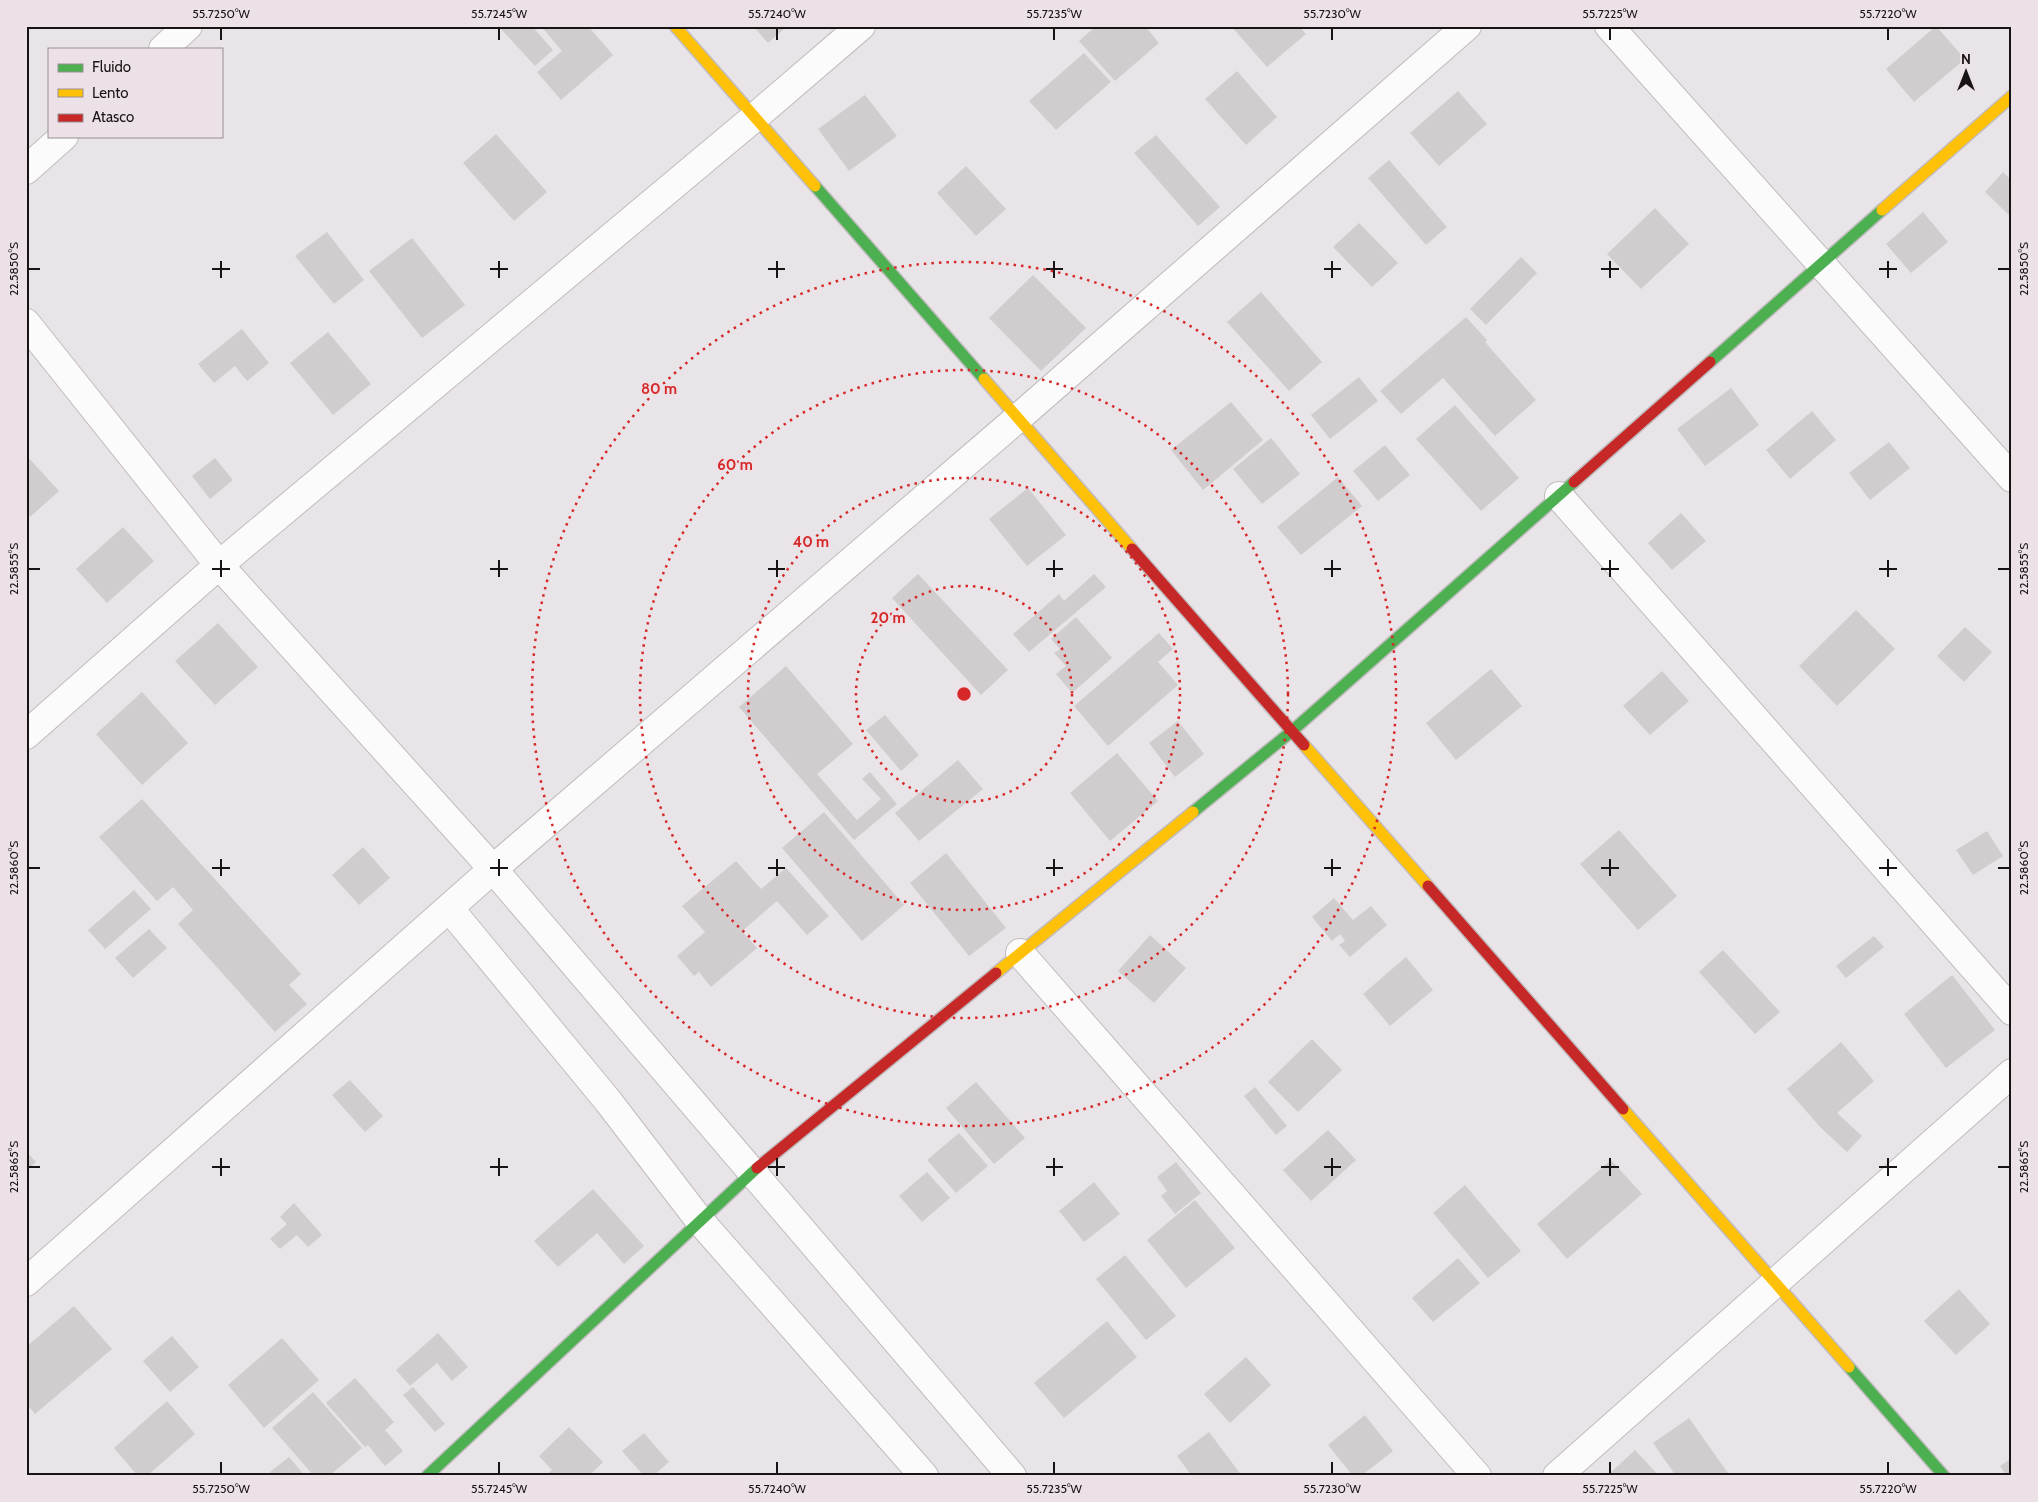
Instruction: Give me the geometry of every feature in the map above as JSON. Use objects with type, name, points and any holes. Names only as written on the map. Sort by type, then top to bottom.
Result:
[{"type":"street","points":[[164,48],[188,26]]},
{"type":"street","points":[[675,26],[1944,1476]]},
{"type":"street","points":[[26,735],[219,565],[755,117],[860,26]]},
{"type":"street","points":[[26,1282],[449,908],[1018,418],[1467,26]]},
{"type":"street","points":[[1609,26],[2012,478]]},
{"type":"street","points":[[431,1474],[751,1173],[1292,731],[2012,96]]},
{"type":"street","points":[[26,170],[62,138]]},
{"type":"street","points":[[26,324],[219,565],[493,870],[1012,1476]]},
{"type":"street","points":[[1559,496],[2012,1011]]},
{"type":"street","points":[[449,908],[608,1101],[700,1221],[924,1476]]},
{"type":"street","points":[[1020,953],[1477,1476]]},
{"type":"street","points":[[1557,1476],[2012,1073]]},
{"type":"building","points":[[504,26],[532,26],[553,50],[535,66],[501,29]]},
{"type":"building","points":[[541,26],[588,26],[613,55],[561,100],[537,72],[562,51]]},
{"type":"building","points":[[753,26],[787,26],[768,43]]},
{"type":"building","points":[[1096,26],[1145,26],[1159,43],[1115,81],[1079,41]]},
{"type":"building","points":[[1231,26],[1299,26],[1306,34],[1267,67]]},
{"type":"building","points":[[1936,26],[1965,59],[1914,102],[1886,69]]},
{"type":"building","points":[[1084,53],[1111,82],[1056,130],[1029,101]]},
{"type":"building","points":[[1237,71],[1277,117],[1246,145],[1205,99]]},
{"type":"building","points":[[1458,91],[1487,124],[1439,166],[1410,133]]},
{"type":"building","points":[[865,95],[897,136],[849,171],[818,129]]},
{"type":"building","points":[[496,134],[547,192],[514,221],[463,163]]},
{"type":"building","points":[[1156,135],[1220,207],[1198,226],[1134,153]]},
{"type":"building","points":[[1389,160],[1447,227],[1426,245],[1368,178]]},
{"type":"building","points":[[966,166],[1006,209],[976,236],[937,193]]},
{"type":"building","points":[[2003,172],[2012,181],[2012,218],[1985,192]]},
{"type":"building","points":[[1655,208],[1689,244],[1641,289],[1607,254]]},
{"type":"building","points":[[1923,212],[1948,242],[1911,273],[1886,244]]},
{"type":"building","points":[[1359,223],[1398,263],[1372,287],[1333,247]]},
{"type":"building","points":[[327,232],[364,280],[334,304],[295,256]]},
{"type":"building","points":[[412,238],[465,305],[422,338],[369,271]]},
{"type":"building","points":[[1521,257],[1537,273],[1486,325],[1470,309]]},
{"type":"building","points":[[1033,275],[1086,328],[1041,371],[989,318]]},
{"type":"building","points":[[1261,292],[1322,362],[1289,391],[1227,322]]},
{"type":"building","points":[[1466,317],[1487,340],[1485,342],[1536,400],[1495,436],[1443,378],[1401,414],[1380,391]]},
{"type":"building","points":[[242,329],[269,363],[247,381],[235,366],[214,383],[198,364]]},
{"type":"building","points":[[328,332],[371,384],[333,415],[290,363]]},
{"type":"building","points":[[1359,377],[1378,401],[1330,439],[1311,415]]},
{"type":"building","points":[[1731,388],[1759,425],[1705,466],[1677,429]]},
{"type":"building","points":[[1231,402],[1263,440],[1203,490],[1171,450]]},
{"type":"building","points":[[1455,405],[1519,478],[1481,511],[1416,439]]},
{"type":"building","points":[[1812,411],[1836,440],[1790,479],[1766,450]]},
{"type":"building","points":[[1271,438],[1300,474],[1262,504],[1233,469]]},
{"type":"building","points":[[1889,442],[1910,468],[1870,500],[1849,473]]},
{"type":"building","points":[[1385,445],[1410,475],[1378,501],[1353,471]]},
{"type":"building","points":[[26,455],[59,491],[30,517],[26,513]]},
{"type":"building","points":[[215,458],[233,480],[210,499],[192,476]]},
{"type":"building","points":[[1338,477],[1362,506],[1301,555],[1277,527]]},
{"type":"building","points":[[1028,488],[1066,535],[1027,566],[989,519]]},
{"type":"building","points":[[1681,513],[1706,541],[1672,570],[1648,543]]},
{"type":"building","points":[[123,527],[154,561],[107,603],[76,569]]},
{"type":"building","points":[[918,574],[1008,670],[981,695],[892,598]]},
{"type":"building","points":[[1094,574],[1106,587],[1029,652],[1013,634],[1059,594],[1064,601]]},
{"type":"building","points":[[1856,610],[1895,649],[1837,706],[1799,666]]},
{"type":"building","points":[[1076,617],[1112,658],[1072,693],[1056,674],[1066,666],[1054,653],[1060,649],[1051,639]]},
{"type":"building","points":[[218,623],[258,667],[215,705],[175,661]]},
{"type":"building","points":[[1965,627],[1992,652],[1964,682],[1937,656]]},
{"type":"building","points":[[1159,633],[1173,649],[1158,662],[1178,685],[1108,746],[1074,706]]},
{"type":"building","points":[[786,666],[853,744],[817,774],[857,820],[881,799],[862,779],[870,772],[897,804],[854,840],[739,707]]},
{"type":"building","points":[[1491,669],[1522,706],[1456,760],[1426,723]]},
{"type":"building","points":[[1662,671],[1689,701],[1650,735],[1623,706]]},
{"type":"building","points":[[142,692],[188,743],[142,785],[96,734]]},
{"type":"building","points":[[885,715],[919,755],[901,771],[866,730]]},
{"type":"building","points":[[1178,721],[1204,754],[1175,777],[1149,743]]},
{"type":"building","points":[[1117,753],[1158,801],[1110,841],[1070,793]]},
{"type":"building","points":[[958,760],[983,789],[919,841],[895,813]]},
{"type":"building","points":[[142,799],[301,974],[289,985],[307,1004],[275,1032],[178,924],[193,910],[173,887],[157,901],[99,837]]},
{"type":"building","points":[[824,812],[904,905],[862,941],[782,848]]},
{"type":"building","points":[[1619,830],[1677,896],[1638,930],[1580,864]]},
{"type":"building","points":[[1987,831],[2003,856],[1973,875],[1956,850]]},
{"type":"building","points":[[363,847],[390,878],[359,905],[332,875]]},
{"type":"building","points":[[946,853],[1006,928],[969,956],[910,883]]},
{"type":"building","points":[[736,861],[761,889],[786,868],[829,916],[807,935],[777,901],[742,931],[757,948],[711,987],[699,972],[694,976],[677,956],[705,932],[682,906]]},
{"type":"building","points":[[134,890],[151,909],[105,949],[88,930]]},
{"type":"building","points":[[1334,898],[1353,920],[1371,906],[1387,925],[1350,957],[1339,945],[1345,941],[1340,934],[1332,941],[1312,917]]},
{"type":"building","points":[[149,929],[167,948],[133,978],[115,958]]},
{"type":"building","points":[[1150,935],[1186,968],[1154,1003],[1118,971]]},
{"type":"building","points":[[1874,936],[1884,947],[1846,978],[1836,966]]},
{"type":"building","points":[[1723,950],[1780,1012],[1755,1034],[1699,972]]},
{"type":"building","points":[[1406,957],[1433,990],[1390,1026],[1363,994]]},
{"type":"building","points":[[1952,975],[1995,1030],[1946,1068],[1904,1014]]},
{"type":"building","points":[[1312,1039],[1342,1070],[1298,1112],[1268,1082]]},
{"type":"building","points":[[1841,1042],[1874,1081],[1837,1113],[1862,1136],[1847,1152],[1820,1127],[1787,1089]]},
{"type":"building","points":[[350,1080],[383,1116],[365,1132],[332,1095]]},
{"type":"building","points":[[976,1082],[1025,1138],[994,1164],[946,1108]]},
{"type":"building","points":[[1255,1087],[1287,1126],[1276,1135],[1244,1096]]},
{"type":"building","points":[[1328,1130],[1356,1160],[1311,1201],[1283,1170]]},
{"type":"building","points":[[959,1133],[988,1166],[956,1193],[927,1160]]},
{"type":"building","points":[[26,1151],[36,1162],[26,1171]]},
{"type":"building","points":[[1611,1160],[1642,1194],[1567,1259],[1537,1224]]},
{"type":"building","points":[[1176,1162],[1201,1193],[1175,1214],[1161,1196],[1167,1191],[1157,1177]]},
{"type":"building","points":[[927,1172],[950,1198],[922,1222],[899,1196]]},
{"type":"building","points":[[1094,1182],[1120,1214],[1084,1242],[1059,1211]]},
{"type":"building","points":[[1465,1185],[1521,1251],[1488,1278],[1433,1213]]},
{"type":"building","points":[[593,1189],[644,1246],[624,1264],[597,1233],[558,1267],[534,1241]]},
{"type":"building","points":[[1195,1200],[1235,1248],[1186,1288],[1147,1240]]},
{"type":"building","points":[[294,1203],[322,1235],[308,1247],[297,1235],[280,1249],[270,1239],[287,1224],[280,1217]]},
{"type":"building","points":[[1125,1255],[1176,1316],[1146,1340],[1096,1279]]},
{"type":"building","points":[[1458,1258],[1480,1283],[1433,1322],[1412,1298]]},
{"type":"building","points":[[1959,1289],[1990,1324],[1956,1355],[1924,1321]]},
{"type":"building","points":[[74,1306],[112,1349],[35,1414],[26,1403],[26,1347]]},
{"type":"building","points":[[1107,1321],[1137,1357],[1064,1418],[1034,1383]]},
{"type":"building","points":[[438,1333],[468,1367],[452,1381],[437,1363],[410,1386],[396,1370]]},
{"type":"building","points":[[172,1336],[199,1367],[170,1392],[143,1361]]},
{"type":"building","points":[[282,1338],[319,1380],[264,1428],[228,1385]]},
{"type":"building","points":[[1246,1357],[1271,1385],[1230,1423],[1204,1394]]},
{"type":"building","points":[[355,1378],[394,1422],[385,1430],[403,1451],[385,1466],[368,1445],[365,1447],[326,1403]]},
{"type":"building","points":[[413,1387],[445,1424],[435,1432],[403,1395]]},
{"type":"building","points":[[313,1392],[362,1448],[329,1476],[314,1476],[272,1428]]},
{"type":"building","points":[[167,1401],[195,1434],[147,1476],[138,1476],[114,1448]]},
{"type":"building","points":[[1365,1415],[1393,1451],[1361,1476],[1353,1476],[1328,1445]]},
{"type":"building","points":[[1689,1418],[1730,1476],[1676,1476],[1653,1443]]},
{"type":"building","points":[[569,1427],[603,1462],[589,1476],[545,1476],[552,1470],[539,1456]]},
{"type":"building","points":[[1209,1432],[1242,1476],[1192,1476],[1177,1456]]},
{"type":"building","points":[[644,1433],[669,1462],[653,1476],[644,1476],[622,1451]]},
{"type":"building","points":[[1635,1450],[1659,1476],[1607,1476]]},
{"type":"building","points":[[289,1457],[305,1476],[274,1476],[270,1472]]},
{"type":"building","points":[[2012,1458],[2012,1476],[2007,1476],[2000,1466]]},
{"type":"traffic: fast","points":[[815,186],[984,379]]},
{"type":"traffic: fast","points":[[1710,362],[1882,210]]},
{"type":"traffic: fast","points":[[1193,812],[1292,731],[1574,482]]},
{"type":"traffic: fast","points":[[427,1476],[757,1168]]},
{"type":"traffic: fast","points":[[1849,1367],[1944,1476]]},
{"type":"traffic: slow","points":[[675,26],[815,186]]},
{"type":"traffic: slow","points":[[1882,210],[2012,96]]},
{"type":"traffic: slow","points":[[984,379],[1132,549]]},
{"type":"traffic: slow","points":[[1304,745],[1428,886]]},
{"type":"traffic: slow","points":[[996,973],[1193,812]]},
{"type":"traffic: slow","points":[[1623,1109],[1849,1367]]},
{"type":"traffic: jam","points":[[1574,482],[1710,362]]},
{"type":"traffic: jam","points":[[1132,549],[1304,745]]},
{"type":"traffic: jam","points":[[1428,886],[1623,1109]]},
{"type":"traffic: jam","points":[[757,1168],[996,973]]}]
